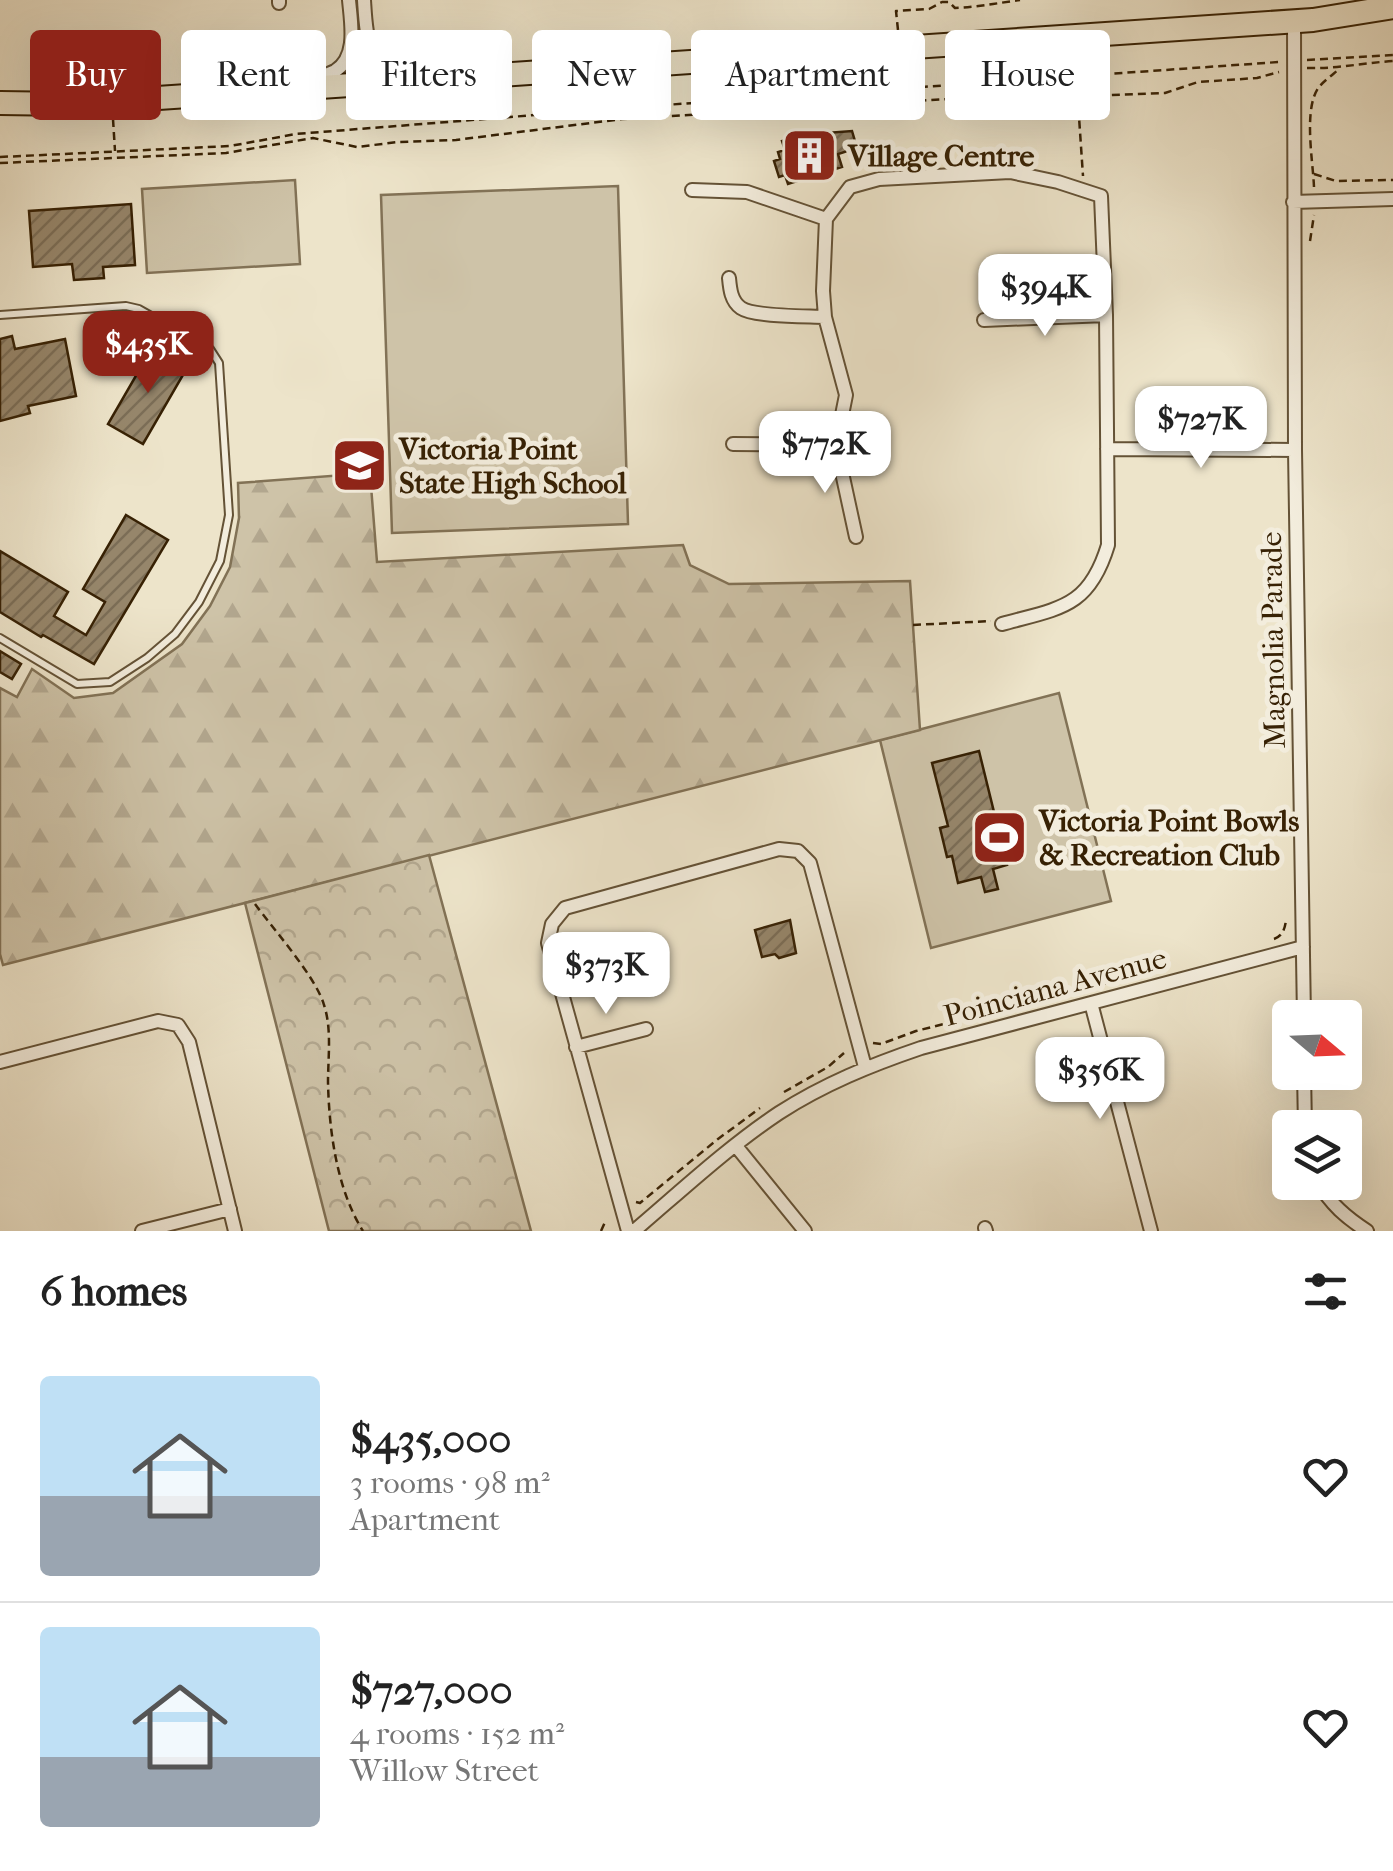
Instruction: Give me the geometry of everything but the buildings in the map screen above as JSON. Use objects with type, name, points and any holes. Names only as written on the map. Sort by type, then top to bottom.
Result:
[{"type":"highway","points":[[1110,34],[1304,21],[1393,6]]},
{"type":"highway","points":[[1304,21],[1393,24]]},
{"type":"highway","points":[[512,75],[691,62]]},
{"type":"highway","points":[[0,103],[30,103]]},
{"type":"highway","points":[[0,116],[30,111]]},
{"type":"street","points":[[326,74],[344,64],[348,53],[352,34],[350,0]]},
{"type":"street","points":[[364,0],[366,30]]},
{"type":"street","name":"Magnolia Parade","points":[[1304,21],[1294,64],[1293,202],[1304,1000]]},
{"type":"street","points":[[856,537],[836,445],[846,395],[825,317],[826,218],[850,187],[879,178],[1010,172],[1101,196],[1108,545],[1100,572],[1085,592],[1062,608],[1002,624]]},
{"type":"street","points":[[692,190],[747,192],[826,218]]},
{"type":"street","points":[[1293,202],[1393,199]]},
{"type":"street","points":[[729,278],[730,294],[740,307],[754,313],[825,317]]},
{"type":"street","points":[[984,320],[1106,315]]},
{"type":"street","points":[[733,444],[836,445]]},
{"type":"street","points":[[1107,449],[1295,450]]},
{"type":"street","points":[[631,1231],[548,943],[552,924],[564,908],[779,849],[798,851],[810,862],[865,1067]]},
{"type":"street","name":"Poinciana Avenue","points":[[631,1231],[778,1114],[865,1067],[921,1048],[1303,947]]},
{"type":"street","points":[[1092,1003],[1150,1231]]},
{"type":"street","points":[[0,1062],[158,1022],[178,1026],[189,1042],[235,1231]]},
{"type":"street","points":[[576,1048],[646,1028]]},
{"type":"street","points":[[736,1146],[805,1231]]},
{"type":"street","points":[[1328,1200],[1368,1231]]},
{"type":"street","points":[[142,1231],[230,1210]]},
{"type":"lane","points":[[0,315],[139,308],[210,349],[219,363],[229,516],[220,561],[176,634],[110,682],[77,684],[0,638]]},
{"type":"path","points":[[898,30],[896,10],[929,10],[946,1],[956,8],[972,8],[1020,0]]},
{"type":"path","points":[[1110,75],[1393,58]]},
{"type":"path","points":[[1314,181],[1310,156],[1312,102],[1318,87],[1339,69],[1393,58]]},
{"type":"path","points":[[1110,95],[1165,93],[1198,82],[1257,78],[1294,64],[1339,69]]},
{"type":"path","points":[[0,163],[230,146],[334,130],[945,86]]},
{"type":"path","points":[[0,157],[226,153],[313,138],[357,147],[456,140],[622,118],[945,100]]},
{"type":"path","points":[[113,120],[116,155]]},
{"type":"path","points":[[1079,120],[1084,184],[1101,196]]},
{"type":"path","points":[[1313,173],[1336,181],[1393,180]]},
{"type":"path","points":[[912,624],[986,619],[1002,624]]},
{"type":"path","points":[[255,904],[314,984],[324,1004],[328,1025],[328,1102],[338,1162],[346,1197],[363,1231]]},
{"type":"path","points":[[1268,941],[1278,938],[1286,920]]},
{"type":"path","points":[[866,1040],[881,1044],[916,1031],[1150,972]]},
{"type":"path","points":[[602,1231],[604,1222]]},
{"type":"green space","points":[[295,180],[300,264],[147,273],[142,189]]},
{"type":"green space","points":[[618,186],[628,524],[392,533],[381,195]]},
{"type":"green space","points":[[370,473],[377,562],[683,545],[690,565],[729,584],[910,581],[920,730],[3,965],[0,688],[17,697],[32,669],[74,698],[113,693],[182,644],[210,606],[230,567],[239,518],[238,483]]},
{"type":"green space","name":"Victoria Point Bowls & Recreation Club","points":[[1059,693],[1111,901],[931,948],[880,740]]},
{"type":"green space","points":[[429,855],[531,1231],[329,1231],[245,903]]},
{"type":"place","name":"Village Centre","points":[[809,156]]},
{"type":"place","name":"Victoria Point State High School","points":[[360,466]]},
{"type":"place","name":"Victoria Point Bowls & Recreation Club","points":[[1000,838]]}]
